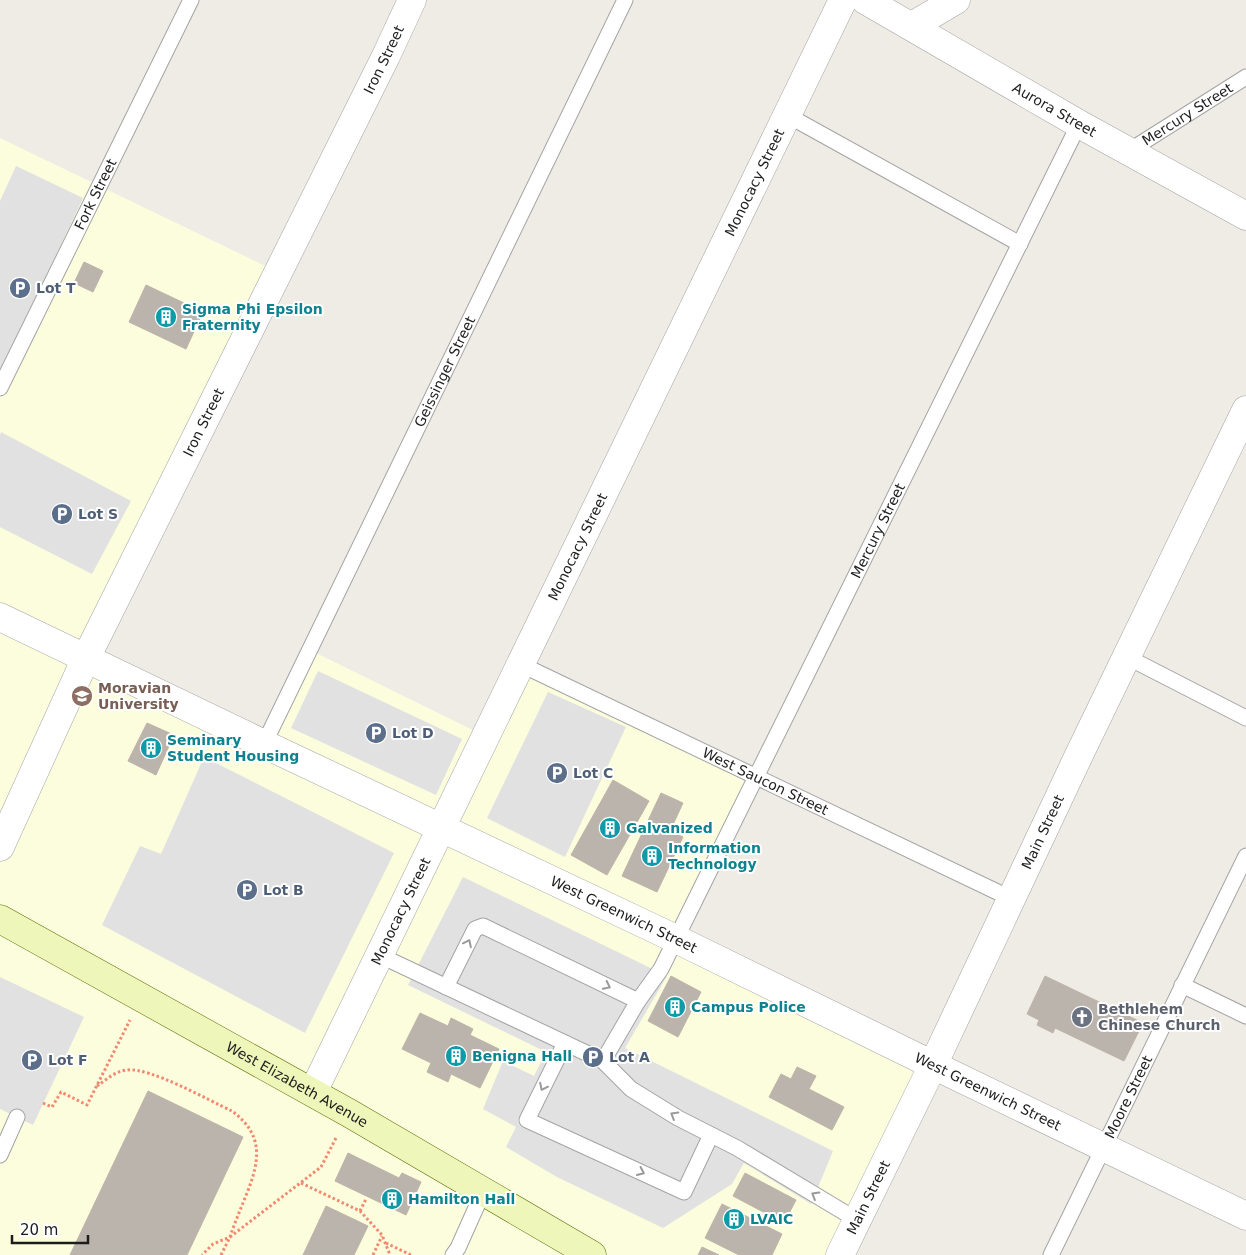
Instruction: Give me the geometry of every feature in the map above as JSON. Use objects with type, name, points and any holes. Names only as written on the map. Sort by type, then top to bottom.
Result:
[{"type":"main road","name":"West Elizabeth Avenue","points":[[0,919],[313,1092],[592,1255]]},
{"type":"street","name":"Iron Street","points":[[0,846],[86,658],[412,0]]},
{"type":"street","name":"Monocacy Street","points":[[313,1092],[843,0]]},
{"type":"street","name":"Aurora Street","points":[[865,0],[1079,124],[1246,216]]},
{"type":"street","points":[[912,26],[956,0]]},
{"type":"street","name":"Main Street","points":[[840,1255],[933,1066],[1079,754],[1246,410]]},
{"type":"street","name":"West Greenwich Street","points":[[0,617],[676,939],[933,1066],[1246,1216]]},
{"type":"lane","name":"Fork Street","points":[[0,388],[191,0]]},
{"type":"lane","name":"Geissinger Street","points":[[264,744],[625,0]]},
{"type":"lane","name":"Mercury Street","points":[[1130,151],[1246,77]]},
{"type":"lane","points":[[787,115],[1020,244]]},
{"type":"lane","name":"Mercury Street","points":[[603,1061],[638,1001],[661,969],[1079,124]]},
{"type":"lane","points":[[1127,658],[1246,718]]},
{"type":"lane","name":"West Saucon Street","points":[[520,664],[1012,899]]},
{"type":"lane","name":"Moore Street","points":[[1051,1255],[1246,856]]},
{"type":"lane","points":[[446,987],[475,929],[483,926],[638,1001]]},
{"type":"lane","points":[[379,955],[603,1061],[631,1089],[678,1118],[737,1148],[857,1220]]},
{"type":"lane","points":[[1182,985],[1246,1016]]},
{"type":"lane","points":[[565,1043],[527,1120],[684,1192],[711,1135]]},
{"type":"lane","points":[[0,1155],[4,1136],[17,1117]]},
{"type":"lane","points":[[453,1255],[458,1248],[483,1192]]},
{"type":"path","points":[[44,1103],[52,1107],[61,1092],[87,1105],[142,998]]},
{"type":"path","points":[[97,1086],[116,1073],[127,1070],[150,1073],[232,1111],[242,1119],[254,1139],[258,1151],[257,1160],[252,1179],[230,1237],[221,1255]]},
{"type":"path","points":[[202,1255],[213,1244],[230,1237],[321,1167],[339,1131]]},
{"type":"path","points":[[302,1183],[360,1211],[382,1235],[390,1255]]},
{"type":"path","points":[[360,1211],[366,1199]]},
{"type":"path","points":[[373,1255],[382,1235]]},
{"type":"path","points":[[385,1243],[411,1255]]},
{"type":"shaded area","name":"Moravian University","points":[[0,138],[278,272],[86,658],[264,744],[310,650],[485,736],[520,664],[755,776],[676,939],[933,1065],[836,1255],[0,1255]]},
{"type":"shaded area","name":"Lot T","points":[[16,166],[83,198],[0,374],[0,201]]},
{"type":"shaded area","name":"Lot S","points":[[1,432],[131,501],[92,574],[0,527]]},
{"type":"shaded area","name":"Lot D","points":[[318,671],[462,739],[436,795],[291,728]]},
{"type":"shaded area","name":"Lot C","points":[[548,692],[626,727],[565,857],[487,818]]},
{"type":"shaded area","name":"Lot B","points":[[204,757],[394,853],[305,1033],[102,925],[140,846],[161,854]]},
{"type":"shaded area","name":"Lot A","points":[[463,877],[667,976],[625,1048],[833,1151],[811,1204],[744,1163],[732,1184],[663,1228],[557,1177],[506,1147],[516,1127],[483,1109],[503,1061],[534,1076],[546,1052],[408,985]]},
{"type":"shaded area","name":"Lot F","points":[[0,977],[84,1017],[33,1125],[0,1109]]},
{"type":"building","points":[[84,262],[103,271],[93,292],[74,283]]},
{"type":"building","name":"Sigma Phi Epsilon Fraternity","points":[[146,285],[203,312],[186,349],[129,322]]},
{"type":"building","name":"Seminary Student Housing","points":[[147,723],[174,735],[156,775],[128,761]]},
{"type":"building","name":"Galvanized","points":[[613,780],[649,801],[607,875],[571,855]]},
{"type":"building","name":"Information Technology","points":[[661,793],[683,803],[670,831],[683,837],[657,892],[622,876]]},
{"type":"building","name":"Campus Police","points":[[671,976],[701,992],[678,1037],[648,1021]]},
{"type":"building","name":"Bethlehem Chinese Church","points":[[1045,976],[1143,1023],[1124,1061],[1055,1028],[1053,1033],[1037,1025],[1039,1020],[1027,1014]]},
{"type":"building","name":"Benigna Hall","points":[[420,1013],[448,1026],[451,1018],[473,1029],[470,1035],[499,1049],[480,1088],[451,1074],[448,1082],[427,1072],[431,1063],[402,1049]]},
{"type":"building","points":[[797,1067],[816,1076],[809,1089],[844,1107],[832,1130],[769,1097],[781,1074],[791,1079]]},
{"type":"building","points":[[148,1091],[243,1137],[187,1255],[70,1255]]},
{"type":"building","name":"Hamilton Hall","points":[[348,1153],[399,1178],[402,1173],[421,1182],[406,1215],[335,1181]]},
{"type":"building","points":[[745,1173],[796,1200],[784,1223],[733,1196]]},
{"type":"building","name":"LVAIC","points":[[722,1204],[782,1234],[772,1255],[739,1255],[705,1238]]},
{"type":"building","points":[[326,1206],[368,1226],[354,1255],[303,1255]]},
{"type":"building","points":[[702,1247],[719,1255],[698,1255]]},
{"type":"place","name":"Lot T","points":[[20,288]]},
{"type":"place","name":"Sigma Phi Epsilon Fraternity","points":[[166,317]]},
{"type":"place","name":"Lot S","points":[[62,514]]},
{"type":"place","name":"Moravian University","points":[[82,696]]},
{"type":"place","name":"Lot D","points":[[376,733]]},
{"type":"place","name":"Seminary Student Housing","points":[[151,748]]},
{"type":"place","name":"Lot C","points":[[557,773]]},
{"type":"place","name":"Galvanized","points":[[610,828]]},
{"type":"place","name":"Information Technology","points":[[652,856]]},
{"type":"place","name":"Lot B","points":[[247,890]]},
{"type":"place","name":"Campus Police","points":[[675,1007]]},
{"type":"place","name":"Bethlehem Chinese Church","points":[[1082,1017]]},
{"type":"place","name":"Benigna Hall","points":[[456,1056]]},
{"type":"place","name":"Lot A","points":[[593,1057]]},
{"type":"place","name":"Lot F","points":[[32,1060]]},
{"type":"place","name":"Hamilton Hall","points":[[392,1199]]},
{"type":"place","name":"LVAIC","points":[[734,1219]]}]
